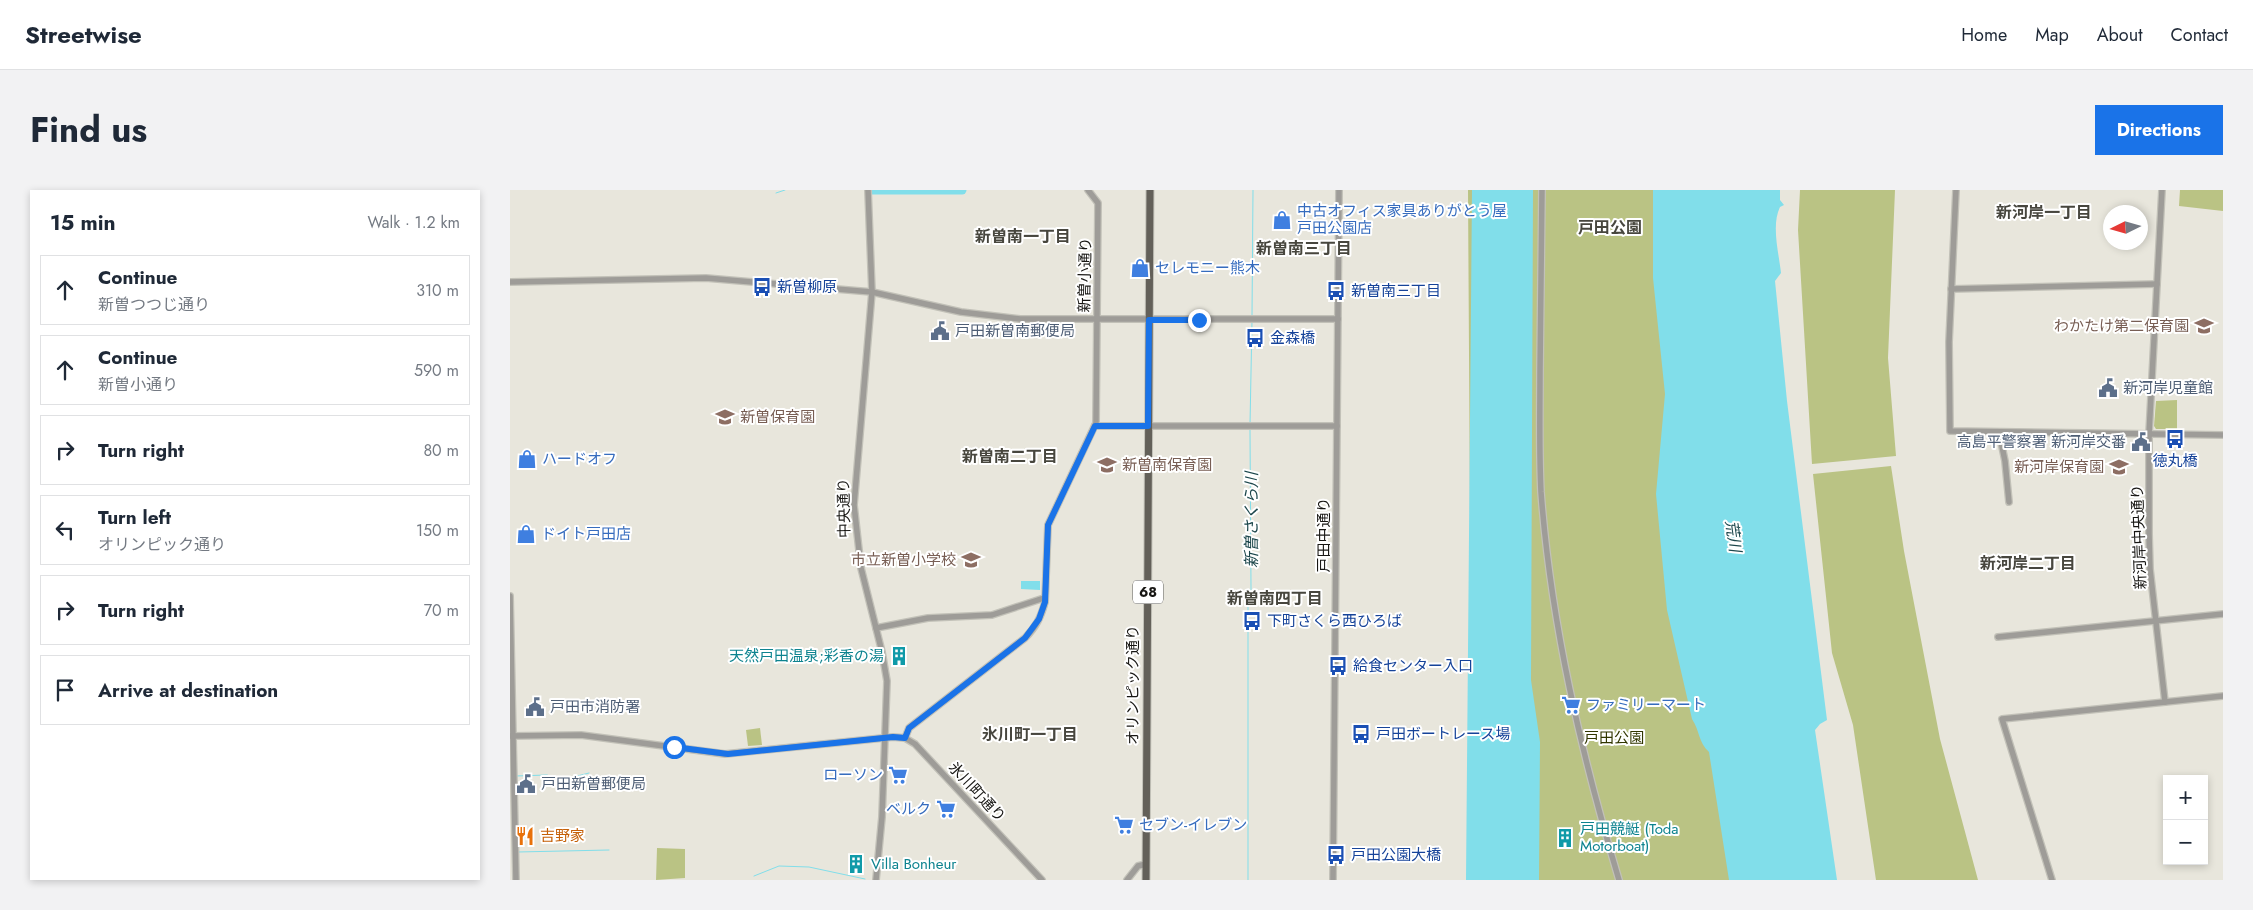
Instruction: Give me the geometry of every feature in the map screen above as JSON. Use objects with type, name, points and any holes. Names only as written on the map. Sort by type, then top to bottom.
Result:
[{"type":"main road","name":"オリンピック通り","points":[[1146,880],[1150,190]]},
{"type":"street","name":"新曽小通り","points":[[905,738],[909,728],[1029,634],[1039,619],[1044,598],[1048,525],[1095,426],[1098,203],[1088,190]]},
{"type":"street","name":"戸田中通り","points":[[1334,880],[1339,190]]},
{"type":"street","points":[[1542,190],[1540,444],[1546,548],[1559,635],[1576,722],[1592,790],[1619,880]]},
{"type":"street","points":[[1956,190],[1951,289],[1950,431],[2223,435]]},
{"type":"street","name":"新河岸中央通り","points":[[2162,190],[2149,434],[2150,569],[2165,702]]},
{"type":"street","name":"中央通り","points":[[868,191],[872,292],[854,505],[860,568],[876,628],[887,681],[881,836],[876,880]]},
{"type":"street","points":[[510,282],[706,278],[872,292],[961,312],[993,317],[1149,320],[1338,319]]},
{"type":"street","points":[[1951,289],[2157,284]]},
{"type":"street","points":[[1095,426],[1337,426]]},
{"type":"street","points":[[1998,432],[2005,461],[2009,502]]},
{"type":"street","points":[[510,596],[511,735],[516,880]]},
{"type":"street","points":[[876,628],[928,618],[992,615],[1044,598]]},
{"type":"street","points":[[1998,636],[2223,614]]},
{"type":"street","points":[[2052,880],[2002,719],[2223,696]]},
{"type":"street","points":[[511,735],[581,734],[725,754],[886,738],[905,738]]},
{"type":"street","name":"氷川町通り","points":[[905,738],[915,744],[1042,880]]},
{"type":"street","points":[[1127,880],[1138,866],[1146,864]]},
{"type":"green space","name":"戸田公園","points":[[1468,190],[1709,190],[1774,880],[1470,880],[1472,841]]},
{"type":"green space","points":[[1800,190],[1895,190],[1888,358],[1896,456],[1812,464],[1798,230]]},
{"type":"green space","points":[[2180,190],[2223,190],[2223,211],[2179,206]]},
{"type":"green space","points":[[2177,400],[2177,429],[2156,429],[2154,426],[2156,401]]},
{"type":"green space","points":[[1891,466],[1904,551],[1940,739],[1978,880],[1876,880],[1853,725],[1832,653],[1813,474]]},
{"type":"green space","points":[[760,728],[762,745],[748,746],[746,730]]},
{"type":"green space","points":[[657,848],[685,849],[685,878],[656,880]]},
{"type":"water","points":[[1472,190],[1533,190],[1531,680],[1540,742],[1539,880],[1466,880]]},
{"type":"water","name":"荒川","points":[[1653,190],[1780,190],[1780,200],[1784,205],[1780,207],[1776,222],[1776,240],[1781,273],[1775,281],[1787,401],[1827,720],[1815,730],[1837,880],[1729,880],[1709,752],[1705,748],[1692,719],[1667,610],[1656,494],[1665,394],[1653,278]]},
{"type":"water","points":[[1021,581],[1040,581],[1040,590],[1021,589]]},
{"type":"waterway","points":[[776,193],[785,190]]},
{"type":"waterway","points":[[870,190],[962,190]]},
{"type":"waterway","name":"新曽さくら川","points":[[1252,317],[1253,190]]},
{"type":"waterway","name":"新曽さくら川","points":[[1250,425],[1252,321]]},
{"type":"waterway","name":"新曽さくら川","points":[[1248,880],[1248,603],[1251,589],[1250,429]]},
{"type":"waterway","points":[[516,776],[547,775],[562,780],[589,773]]},
{"type":"waterway","points":[[518,852],[609,850]]},
{"type":"waterway","points":[[754,876],[779,866],[809,867],[865,879]]},
{"type":"place","name":"中古オフィス家具ありがとう屋 戸田公園店","points":[[1282,220]]},
{"type":"place","name":"セレモニー熊木","points":[[1140,268]]},
{"type":"place","name":"新曽柳原","points":[[762,287]]},
{"type":"place","name":"新曽南三丁目","points":[[1336,291]]},
{"type":"place","name":"わかたけ第二保育園","points":[[2204,326]]},
{"type":"place","name":"戸田新曽南郵便局","points":[[940,331]]},
{"type":"place","name":"金森橋","points":[[1255,338]]},
{"type":"place","name":"新河岸児童館","points":[[2108,388]]},
{"type":"place","name":"新曽保育園","points":[[725,417]]},
{"type":"place","name":"徳丸橋","points":[[2175,439]]},
{"type":"place","name":"高島平警察署 新河岸交番","points":[[2141,442]]},
{"type":"place","name":"ハードオフ","points":[[527,459]]},
{"type":"place","name":"新曽南保育園","points":[[1107,465]]},
{"type":"place","name":"新河岸保育園","points":[[2119,467]]},
{"type":"place","name":"ドイト戸田店","points":[[526,534]]},
{"type":"place","name":"市立新曽小学校","points":[[971,560]]},
{"type":"place","name":"下町さくら西ひろば","points":[[1252,621]]},
{"type":"place","name":"天然戸田温泉;彩香の湯","points":[[899,656]]},
{"type":"place","name":"給食センター入口","points":[[1338,666]]},
{"type":"place","name":"ファミリーマート","points":[[1571,705]]},
{"type":"place","name":"戸田市消防署","points":[[535,707]]},
{"type":"place","name":"戸田ボートレース場","points":[[1361,734]]},
{"type":"place","name":"ローソン","points":[[898,775]]},
{"type":"place","name":"戸田新曽郵便局","points":[[526,784]]},
{"type":"place","name":"ベルク","points":[[946,809]]},
{"type":"place","name":"セブン-イレブン","points":[[1124,825]]},
{"type":"place","name":"吉野家","points":[[525,836]]},
{"type":"place","name":"戸田競艇 (Toda Motorboat)","points":[[1565,838]]},
{"type":"place","name":"戸田公園大橋","points":[[1336,855]]},
{"type":"place","name":"Villa Bonheur","points":[[856,864]]},
{"type":"district","name":"新河岸一丁目","points":[[2044,212]]},
{"type":"district","name":"戸田公園","points":[[1610,227]]},
{"type":"district","name":"新曽南一丁目","points":[[1023,236]]},
{"type":"district","name":"新曽南三丁目","points":[[1304,248]]},
{"type":"district","name":"新曽南二丁目","points":[[1010,456]]},
{"type":"district","name":"新河岸二丁目","points":[[2028,563]]},
{"type":"district","name":"新曽南四丁目","points":[[1275,598]]},
{"type":"district","name":"氷川町一丁目","points":[[1030,734]]},
{"type":"route","points":[[674,747],[728,754],[893,737],[905,738],[909,728],[1025,638],[1033,629],[1042,614],[1045,602],[1047,527],[1095,426],[1148,426],[1149,320],[1199,320]]}]
